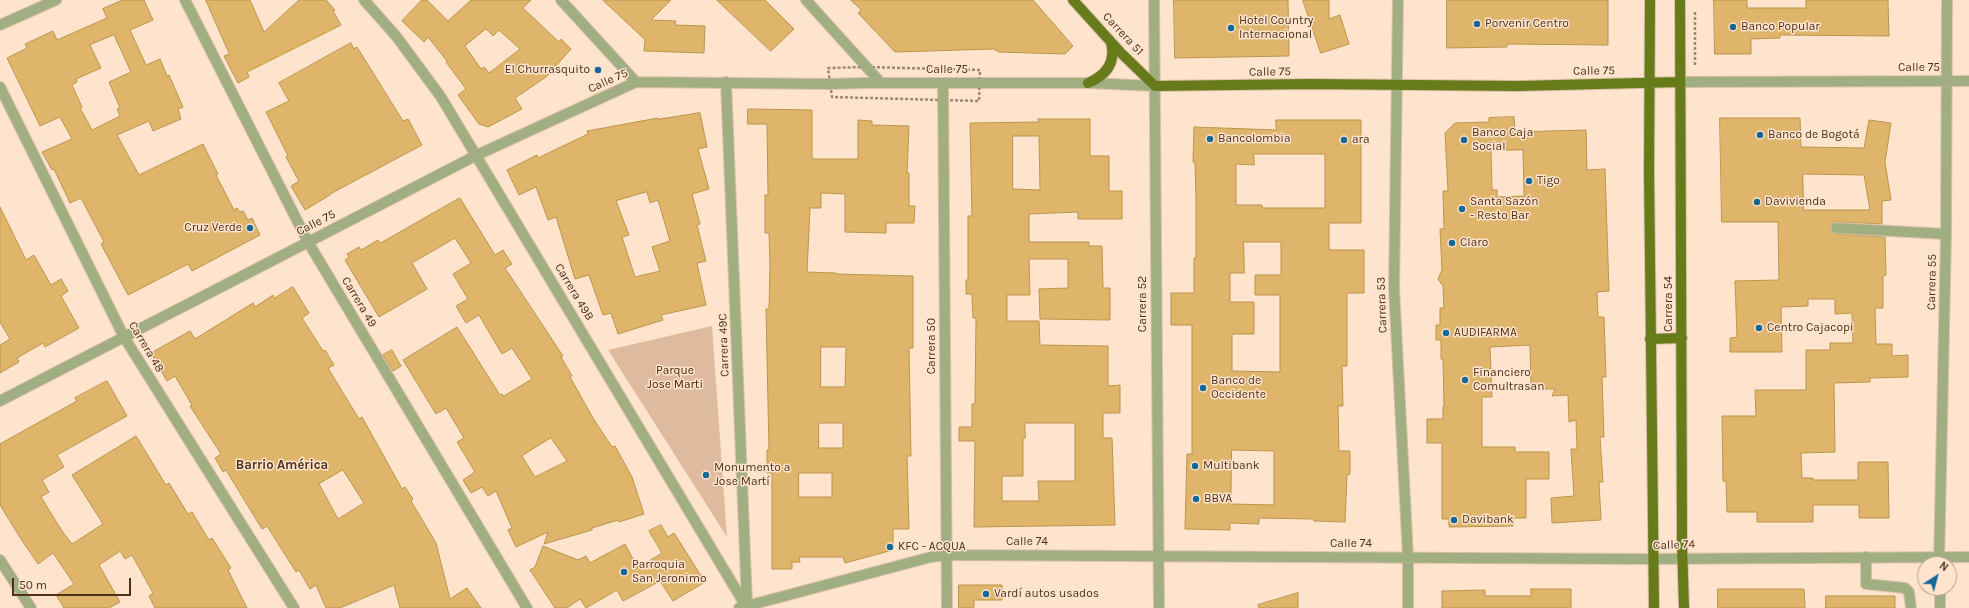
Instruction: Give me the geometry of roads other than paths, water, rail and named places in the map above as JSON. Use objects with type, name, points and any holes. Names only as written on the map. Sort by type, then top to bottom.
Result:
[{"type":"main road","name":"Carrera 51","points":[[1073,0],[1111,40],[1121,53],[1155,86]]},
{"type":"main road","name":"Carrera 54","points":[[1650,0],[1650,339],[1654,608]]},
{"type":"main road","name":"Carrera 54","points":[[1680,0],[1684,608]]},
{"type":"main road","points":[[1088,83],[1098,79],[1107,72],[1112,62],[1113,51],[1111,40]]},
{"type":"main road","name":"Calle 75","points":[[1155,86],[1397,84],[1518,86],[1650,84],[1680,82]]},
{"type":"main road","points":[[1650,339],[1682,338]]},
{"type":"street","points":[[0,25],[56,0]]},
{"type":"street","name":"Carrera 49","points":[[185,0],[308,242],[526,608]]},
{"type":"street","name":"Carrera 49B","points":[[364,0],[396,36],[442,97],[744,607]]},
{"type":"street","points":[[561,0],[636,82]]},
{"type":"street","points":[[806,0],[881,83]]},
{"type":"street","name":"Carrera 52","points":[[1154,0],[1159,608]]},
{"type":"street","name":"Carrera 53","points":[[1398,0],[1394,288],[1408,557],[1408,608]]},
{"type":"street","name":"Carrera 55","points":[[1939,556],[1946,234],[1947,0]]},
{"type":"street","name":"Calle 75","points":[[1680,82],[1969,81]]},
{"type":"street","name":"Calle 75","points":[[0,401],[477,155],[636,82],[830,84],[1088,83],[1155,86]]},
{"type":"street","name":"Carrera 49C","points":[[726,82],[744,607]]},
{"type":"street","name":"Carrera 50","points":[[942,83],[947,608]]},
{"type":"street","name":"Carrera 48","points":[[0,86],[124,337],[294,608]]},
{"type":"street","points":[[1836,228],[1946,234]]},
{"type":"street","name":"Calle 74","points":[[744,607],[931,557],[947,555],[1653,558],[1866,557],[1917,559]]},
{"type":"street","points":[[1866,557],[1866,584],[1905,588],[1909,592],[1911,608]]},
{"type":"street","name":"Calle 74","points":[[1957,558],[1969,557]]},
{"type":"street","points":[[0,560],[30,608]]},
{"type":"street","points":[[1940,596],[1940,608]]},
{"type":"place","name":"Porvenir Centro","points":[[1477,24]]},
{"type":"place","name":"Banco Popular","points":[[1733,27]]},
{"type":"place","name":"Hotel Country Internacional","points":[[1231,28]]},
{"type":"place","name":"El Churrasquito","points":[[598,70]]},
{"type":"place","name":"Banco de Bogotá","points":[[1760,135]]},
{"type":"place","name":"Bancolombia","points":[[1210,139]]},
{"type":"place","name":"ara","points":[[1344,140]]},
{"type":"place","name":"Banco Caja Social","points":[[1464,140]]},
{"type":"place","name":"Tigo","points":[[1529,181]]},
{"type":"place","name":"Davivienda","points":[[1757,202]]},
{"type":"place","name":"Santa Sazón - Resto Bar","points":[[1462,209]]},
{"type":"place","name":"Cruz Verde","points":[[250,228]]},
{"type":"place","name":"Claro","points":[[1452,243]]},
{"type":"place","name":"Centro Cajacopi","points":[[1759,328]]},
{"type":"place","name":"AUDIFARMA","points":[[1446,333]]},
{"type":"place","name":"Financiero Comultrasan","points":[[1465,380]]},
{"type":"place","name":"Banco de Occidente","points":[[1203,388]]},
{"type":"place","name":"Multibank","points":[[1195,466]]},
{"type":"place","name":"Monumento a Jose Martí","points":[[706,475]]},
{"type":"place","name":"BBVA","points":[[1196,499]]},
{"type":"place","name":"Davibank","points":[[1454,520]]},
{"type":"place","name":"KFC - ACQUA","points":[[890,547]]},
{"type":"place","name":"Parroquia San Jeronimo","points":[[624,572]]},
{"type":"place","name":"Vardí autos usados","points":[[986,594]]},
{"type":"district","name":"Barrio América","points":[[282,465]]},
{"type":"park label","name":"Parque Jose Marti","points":[[675,378]]}]
